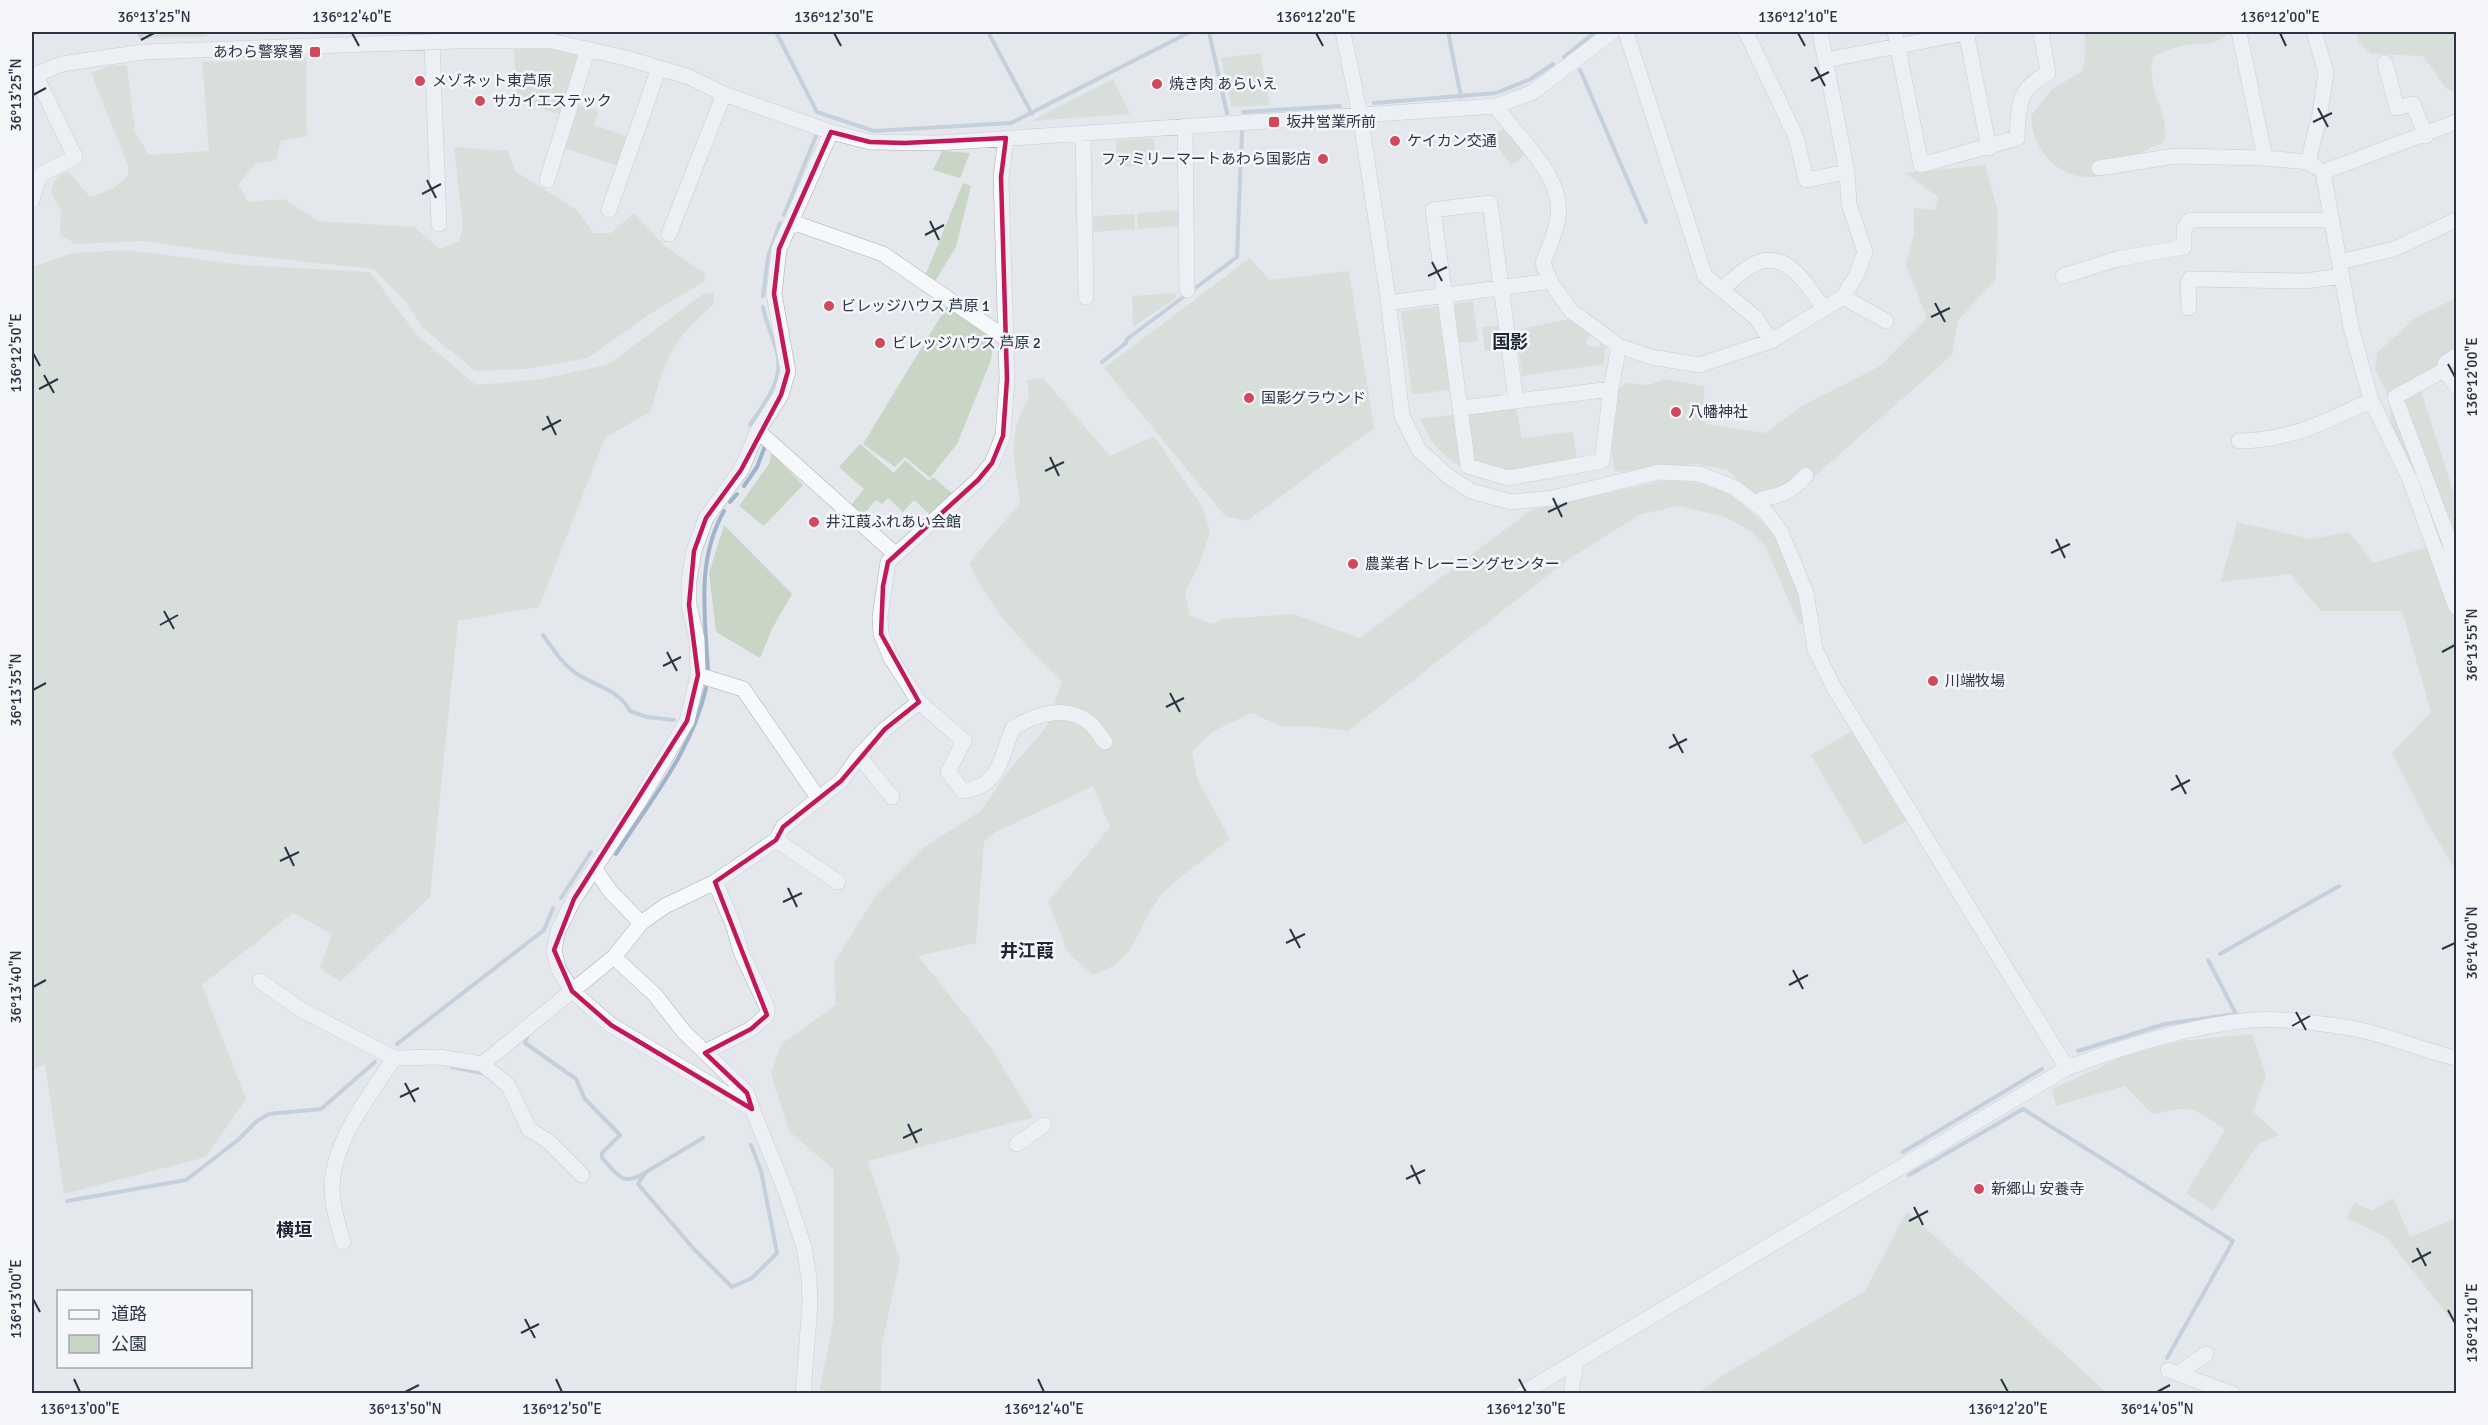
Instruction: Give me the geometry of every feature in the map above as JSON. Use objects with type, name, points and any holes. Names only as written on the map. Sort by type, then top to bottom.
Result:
[{"type":"street","points":[[1343,32],[1360,115],[1402,416],[1419,450],[1448,476],[1471,491],[1511,502],[1553,498],[1639,475],[1659,472],[1700,474],[1735,488],[1766,512],[1781,532],[1806,593],[1815,648],[1833,686],[2067,1068]]},
{"type":"street","points":[[32,200],[40,175],[75,157],[33,75],[72,62],[142,52],[539,41],[588,49],[689,77],[724,94],[831,132],[870,142],[904,143],[1083,134],[1496,106],[1533,92],[1612,32]]},
{"type":"street","points":[[1626,32],[1705,276],[1756,318],[1771,341]]},
{"type":"street","points":[[1746,32],[1796,137],[1806,180],[1847,172]]},
{"type":"street","points":[[1496,106],[1551,178],[1559,198],[1558,220],[1543,262],[1550,281],[1571,311],[1619,346],[1651,357],[1699,365],[1771,341],[1843,297],[1856,276],[1865,252],[1849,204],[1847,172],[1820,32]]},
{"type":"street","points":[[1826,60],[1896,39],[1968,32],[1989,148]]},
{"type":"street","points":[[1896,39],[1921,165],[1989,148],[2017,138],[2018,110],[2024,93],[2031,82],[2048,73],[2042,32]]},
{"type":"street","points":[[2239,32],[2265,158]]},
{"type":"street","points":[[2308,162],[2320,114],[2326,72],[2314,32]]},
{"type":"street","points":[[432,43],[439,224]]},
{"type":"street","points":[[547,180],[588,49]]},
{"type":"street","points":[[2385,63],[2397,108],[2414,104],[2426,136]]},
{"type":"street","points":[[609,210],[658,68]]},
{"type":"street","points":[[669,234],[724,94]]},
{"type":"street","points":[[2323,172],[2426,136],[2457,122]]},
{"type":"street","points":[[1185,126],[1187,290]]},
{"type":"street","points":[[752,1109],[611,1025],[572,991],[558,968],[554,950],[558,931],[569,909],[640,800],[687,721],[698,675],[697,639],[689,605],[689,580],[694,551],[706,518],[741,470],[758,431],[781,395],[788,371],[774,294],[779,249],[831,132]]},
{"type":"street","points":[[1083,134],[1086,297]]},
{"type":"street","points":[[1006,138],[1000,177],[1007,379],[1003,436],[992,463],[952,504],[888,562],[883,586],[881,634],[891,658],[919,702],[964,741],[948,772],[963,791],[980,789],[990,780],[1001,762],[1013,728],[1045,713],[1070,713],[1090,723],[1105,742]]},
{"type":"street","points":[[2099,168],[2175,156],[2265,158],[2308,162],[2323,172],[2351,327],[2371,400],[2410,480],[2457,607]]},
{"type":"street","points":[[1516,400],[1490,203],[1433,210],[1468,466],[1508,478],[1602,461],[1619,346]]},
{"type":"street","points":[[2062,276],[2117,259],[2184,247],[2184,229],[2190,220],[2332,220]]},
{"type":"street","points":[[2189,308],[2188,283],[2190,279],[2273,282],[2341,269],[2394,249],[2457,220]]},
{"type":"street","points":[[792,222],[883,254],[1004,337]]},
{"type":"street","points":[[1721,291],[1759,262],[1773,260],[1788,265],[1806,282],[1824,309]]},
{"type":"street","points":[[1388,303],[1550,281]]},
{"type":"street","points":[[1843,297],[1886,321]]},
{"type":"street","points":[[2457,356],[2445,363],[2444,370],[2457,386]]},
{"type":"street","points":[[2444,370],[2395,397],[2449,540],[2457,571]]},
{"type":"street","points":[[1461,408],[1611,389]]},
{"type":"street","points":[[2239,441],[2265,441],[2316,427],[2371,400]]},
{"type":"street","points":[[758,431],[895,554]]},
{"type":"street","points":[[1762,499],[1782,495],[1796,488],[1806,475]]},
{"type":"street","points":[[1806,593],[1808,565]]},
{"type":"street","points":[[698,675],[743,689],[819,799]]},
{"type":"street","points":[[482,1064],[614,957],[641,923],[664,906],[715,882],[776,840],[783,827],[841,781],[859,756],[885,729],[919,702]]},
{"type":"street","points":[[859,756],[892,797]]},
{"type":"street","points":[[776,840],[838,882]]},
{"type":"street","points":[[595,868],[610,891],[641,923]]},
{"type":"street","points":[[705,1053],[751,1029],[767,1015],[767,1008],[741,951],[733,924],[715,882]]},
{"type":"street","points":[[614,957],[655,995],[684,1032],[747,1093],[804,1247],[810,1304],[803,1394]]},
{"type":"street","points":[[260,981],[300,1009],[394,1058],[439,1057],[482,1064],[508,1084],[529,1129],[549,1142],[582,1175]]},
{"type":"street","points":[[1521,1394],[2067,1068],[2147,1039],[2253,1020],[2347,1028],[2457,1058]]},
{"type":"street","points":[[343,1242],[332,1200],[335,1161],[352,1125],[394,1058]]},
{"type":"street","points":[[1017,1144],[1044,1125]]},
{"type":"street","points":[[2206,1354],[2174,1371],[2233,1394]]},
{"type":"street","points":[[1571,1394],[1576,1361]]},
{"type":"highlighted area","points":[[831,132],[870,142],[904,143],[1006,138],[1001,177],[1007,379],[1003,436],[992,463],[978,480],[888,562],[883,586],[881,634],[919,702],[885,729],[841,781],[783,827],[776,840],[715,882],[767,1015],[751,1029],[705,1053],[747,1093],[752,1109],[611,1025],[572,991],[554,950],[574,899],[687,721],[698,675],[689,605],[694,551],[706,518],[741,470],[781,395],[788,371],[774,294],[779,249]]},
{"type":"green space","points":[[141,32],[205,32],[208,37],[144,38]]},
{"type":"green space","points":[[2085,32],[2230,32],[2212,43],[2181,46],[2153,57],[2152,81],[2164,121],[2164,142],[2142,153],[2116,171],[2089,177],[2067,172],[2049,160],[2035,137],[2031,116],[2051,90],[2082,71],[2085,58]]},
{"type":"green space","points":[[2357,32],[2456,32],[2456,94],[2445,87],[2423,56],[2371,54],[2358,41]]},
{"type":"green space","points":[[514,47],[556,48],[581,54],[559,114],[517,101]]},
{"type":"green space","points":[[1260,53],[1270,105],[1232,107],[1221,58]]},
{"type":"green space","points":[[306,58],[307,136],[281,141],[276,160],[256,164],[238,184],[248,202],[284,199],[318,221],[414,227],[440,249],[459,242],[463,226],[454,147],[508,151],[515,171],[577,210],[593,233],[611,233],[634,213],[664,245],[705,274],[704,282],[648,315],[588,358],[527,369],[475,371],[423,328],[406,302],[374,269],[234,254],[143,241],[75,244],[60,234],[61,209],[51,193],[54,181],[61,174],[69,172],[90,197],[112,189],[128,176],[128,165],[91,73],[108,66],[127,65],[135,132],[149,155],[209,151],[202,62]]},
{"type":"green space","points":[[1113,79],[1130,114],[1031,121]]},
{"type":"green space","points":[[579,105],[598,111],[594,125],[628,137],[618,166],[564,148]]},
{"type":"green space","points":[[1504,129],[1526,154],[1511,165],[1490,137]]},
{"type":"green space","points":[[1154,138],[1155,165],[1117,167],[1116,140]]},
{"type":"green space","points":[[942,151],[970,153],[960,178],[933,170]]},
{"type":"green space","points":[[1985,165],[1998,211],[1996,279],[1958,320],[1952,355],[1800,489],[1759,495],[1745,487],[1728,470],[1695,464],[1615,472],[1610,447],[1617,390],[1626,383],[1648,385],[1666,379],[1704,386],[1705,424],[1766,433],[1802,406],[1880,366],[1927,318],[1906,265],[1914,233],[1914,208],[1935,210],[1938,197],[1905,173]]},
{"type":"green space","points":[[963,183],[971,186],[956,247],[935,281],[925,276]]},
{"type":"green space","points":[[1180,210],[1181,226],[1138,229],[1137,213]]},
{"type":"green space","points":[[1134,214],[1135,229],[1094,232],[1093,216]]},
{"type":"green space","points":[[127,250],[245,265],[370,272],[417,335],[476,385],[543,379],[609,364],[703,294],[715,292],[713,305],[687,330],[672,352],[651,411],[605,438],[539,607],[458,621],[430,897],[340,982],[320,968],[332,934],[293,913],[202,985],[246,1099],[206,1157],[64,1194],[45,1064],[32,1070],[32,267],[73,253]]},
{"type":"green space","name":"国影グラウンド","points":[[1250,258],[1269,280],[1349,271],[1374,428],[1247,521],[1225,516],[1104,368]]},
{"type":"green space","points":[[1175,293],[1176,298],[1133,327],[1132,296]]},
{"type":"green space","points":[[2456,298],[2456,354],[2420,388],[2456,500],[2456,871],[2430,828],[2392,753],[2431,712],[2402,611],[2321,611],[2290,574],[2221,582],[2237,522],[2311,539],[2349,532],[2373,563],[2428,547],[2439,526],[2427,494],[2400,460],[2391,431],[2390,398],[2375,370],[2377,353],[2415,318]]},
{"type":"green space","points":[[1473,301],[1478,341],[1458,343],[1452,304]]},
{"type":"green space","points":[[947,306],[994,339],[991,360],[957,444],[930,478],[905,457],[895,467],[863,444]]},
{"type":"green space","points":[[1442,306],[1453,389],[1412,395],[1401,311]]},
{"type":"green space","points":[[1570,319],[1591,334],[1586,341],[1588,346],[1597,347],[1602,343],[1605,348],[1604,364],[1522,376],[1516,330]]},
{"type":"green space","points":[[1502,325],[1505,349],[1485,351],[1482,327]]},
{"type":"green space","points":[[1043,378],[1110,456],[1154,436],[1203,508],[1210,532],[1199,565],[1185,592],[1190,616],[1213,624],[1222,619],[1293,614],[1360,638],[1531,510],[1668,480],[1706,484],[1729,494],[1761,520],[1781,546],[1802,601],[1804,623],[1800,625],[1765,546],[1749,530],[1725,517],[1679,506],[1641,514],[1569,559],[1348,731],[1309,726],[1284,727],[1251,713],[1212,732],[1192,752],[1198,781],[1230,839],[1164,892],[1150,911],[1127,953],[1108,969],[1093,975],[1068,953],[1048,902],[1110,827],[1093,786],[996,832],[984,842],[976,943],[918,956],[990,1046],[1033,1117],[868,1161],[900,1260],[882,1344],[881,1393],[819,1393],[834,1316],[834,1170],[789,1131],[771,1074],[781,1044],[836,1005],[834,963],[876,895],[923,848],[982,810],[1005,775],[1047,726],[1062,681],[1010,626],[988,597],[969,563],[1020,503],[1014,462],[1014,437],[1029,399],[1027,380]]},
{"type":"green space","points":[[1515,404],[1522,438],[1573,432],[1577,461],[1509,473],[1474,463],[1465,411]]},
{"type":"green space","points":[[1457,414],[1464,468],[1449,459],[1438,448],[1420,419]]},
{"type":"green space","points":[[860,444],[894,473],[905,460],[929,481],[933,477],[954,495],[934,518],[914,500],[903,512],[888,498],[882,504],[876,500],[863,515],[851,505],[864,489],[839,467]]},
{"type":"green space","points":[[772,453],[803,485],[764,526],[739,506],[769,464]]},
{"type":"green space","points":[[724,525],[792,594],[773,627],[760,658],[716,632],[709,573]]},
{"type":"green space","points":[[1852,731],[1906,821],[1864,845],[1811,755]]},
{"type":"green space","points":[[2252,1034],[2266,1075],[2253,1112],[2279,1135],[2259,1143],[2213,1211],[2186,1193],[2225,1130],[2205,1116],[2184,1109],[2152,1114],[2125,1086],[2056,1106],[2052,1089],[2122,1057],[2181,1041]]},
{"type":"green space","points":[[2393,1198],[2410,1237],[2456,1218],[2456,1326],[2387,1238],[2347,1218],[2354,1202],[2372,1211]]},
{"type":"green space","points":[[1907,1211],[2107,1393],[1697,1393],[1865,1291]]},
{"type":"waterway","points":[[138,32],[142,38]]},
{"type":"waterway","points":[[776,32],[817,112],[874,131],[1011,123],[1190,32]]},
{"type":"waterway","points":[[988,32],[1032,114]]},
{"type":"waterway","points":[[1209,32],[1227,113]]},
{"type":"waterway","points":[[1448,32],[1461,97]]},
{"type":"waterway","points":[[1564,57],[1595,32]]},
{"type":"waterway","points":[[1374,103],[1496,93],[1531,79],[1553,64]]},
{"type":"waterway","points":[[1580,70],[1646,222]]},
{"type":"waterway","points":[[1243,112],[1340,106]]},
{"type":"waterway","points":[[1102,362],[1126,343],[1127,339],[1237,257],[1242,130]]},
{"type":"waterway","points":[[784,215],[816,136]]},
{"type":"waterway","points":[[763,296],[768,257],[780,223]]},
{"type":"waterway","points":[[750,425],[766,402],[774,385],[778,367],[777,351],[763,307]]},
{"type":"waterway","points":[[744,486],[757,467],[765,446]]},
{"type":"waterway","points":[[730,502],[737,494]]},
{"type":"waterway","points":[[708,670],[704,608],[706,568],[709,549],[724,511]]},
{"type":"waterway","points":[[543,635],[567,666],[613,693],[630,711],[647,717],[674,720]]},
{"type":"waterway","points":[[616,854],[656,795],[680,754],[700,711],[706,688]]},
{"type":"waterway","points":[[561,898],[591,852]]},
{"type":"waterway","points":[[2220,954],[2339,886]]},
{"type":"waterway","points":[[397,1044],[544,930],[553,908]]},
{"type":"waterway","points":[[2078,1051],[2165,1024],[2236,1014],[2208,960]]},
{"type":"waterway","points":[[527,1037],[525,1043],[576,1079],[585,1099],[620,1135],[602,1153],[602,1158],[617,1174],[626,1179],[645,1173]]},
{"type":"waterway","points":[[67,1201],[186,1180],[238,1140],[257,1121],[269,1114],[321,1109],[375,1062]]},
{"type":"waterway","points":[[452,1067],[482,1073]]},
{"type":"waterway","points":[[1903,1152],[2042,1069]]},
{"type":"waterway","points":[[1909,1175],[2023,1109],[2233,1241],[2167,1358]]},
{"type":"waterway","points":[[703,1138],[646,1172],[638,1184],[693,1248],[732,1287],[752,1278],[777,1253],[761,1171],[751,1145]]},
{"type":"place","name":"あわら警察署","points":[[315,52]]},
{"type":"place","name":"メゾネット東芦原","points":[[420,81]]},
{"type":"place","name":"焼き肉 あらいえ","points":[[1157,84]]},
{"type":"place","name":"サカイエステック","points":[[480,101]]},
{"type":"place","name":"坂井営業所前","points":[[1274,122]]},
{"type":"place","name":"ケイカン交通","points":[[1395,141]]},
{"type":"place","name":"ファミリーマートあわら国影店","points":[[1323,159]]},
{"type":"place","name":"ビレッジハウス 芦原 1","points":[[829,306]]},
{"type":"place","name":"ビレッジハウス 芦原 2","points":[[880,343]]},
{"type":"place","name":"国影グラウンド","points":[[1249,398]]},
{"type":"place","name":"八幡神社","points":[[1676,412]]},
{"type":"place","name":"井江葭ふれあい会館","points":[[814,522]]},
{"type":"place","name":"農業者トレーニングセンター","points":[[1353,564]]},
{"type":"place","name":"川端牧場","points":[[1933,681]]},
{"type":"place","name":"新郷山 安養寺","points":[[1979,1189]]},
{"type":"district","name":"国影","points":[[1510,342]]},
{"type":"district","name":"井江葭","points":[[1027,951]]},
{"type":"district","name":"横垣","points":[[294,1230]]}]
